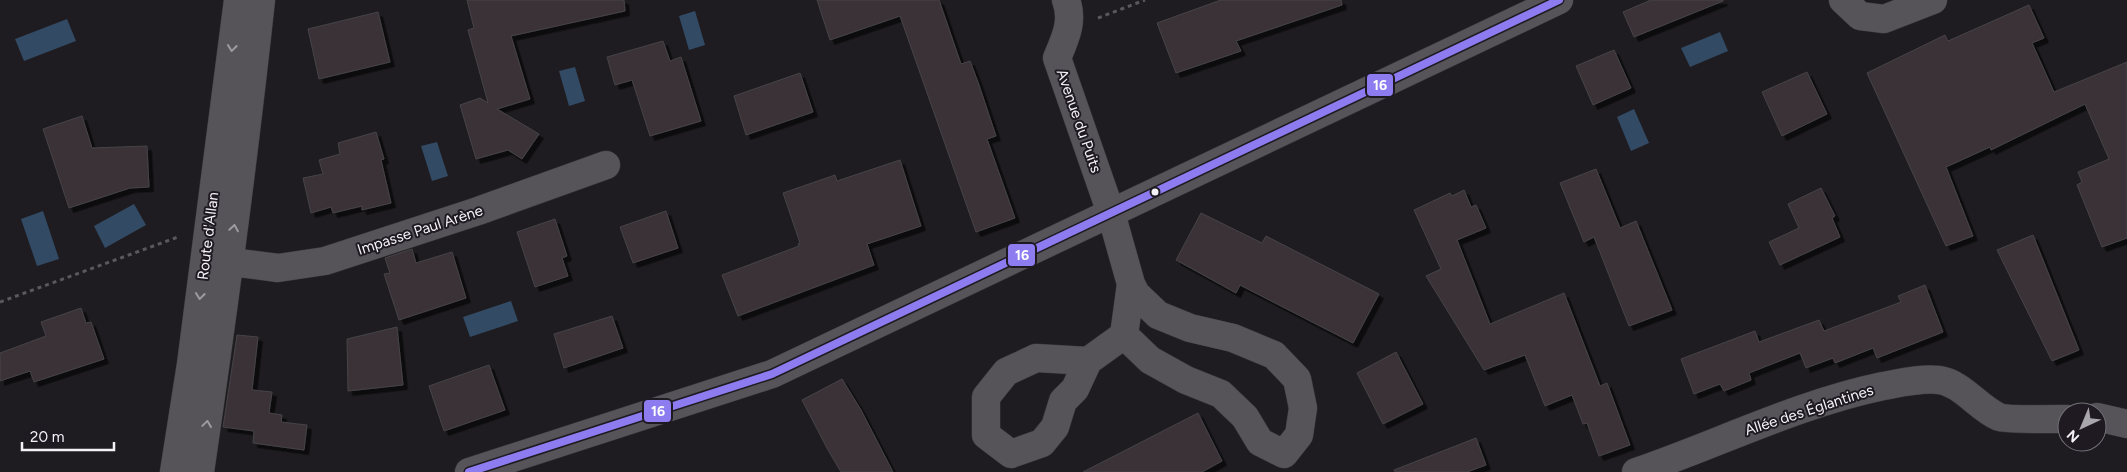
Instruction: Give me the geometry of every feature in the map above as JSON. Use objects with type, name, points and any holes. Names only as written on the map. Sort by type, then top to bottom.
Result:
[{"type":"street","name":"Route d'Allan","points":[[200,472],[238,0]]},
{"type":"street","name":"Route d'Allan","points":[[174,472],[216,261],[241,184],[261,0]]},
{"type":"street","name":"Avenue du Puits","points":[[1066,0],[1069,28],[1057,58],[1111,213],[1131,284]]},
{"type":"street","points":[[469,472],[772,374],[1560,0]]},
{"type":"street","points":[[1843,0],[1860,16],[1884,19],[1933,0]]},
{"type":"street","name":"Impasse Paul Arène","points":[[216,261],[278,268],[324,262],[478,211],[606,165]]},
{"type":"street","points":[[1088,360],[1124,335],[1131,284]]},
{"type":"street","points":[[1124,335],[1150,360],[1186,380],[1221,394],[1245,417],[1260,442],[1289,463],[1299,435],[1303,408],[1298,379],[1274,355],[1233,338],[1190,328],[1158,315],[1136,294],[1131,284]]},
{"type":"street","name":"Allée des Églantines","points":[[1636,472],[1799,410],[1862,391],[1903,382],[1938,380],[1953,383],[1972,400],[2000,418],[2057,419]]},
{"type":"street","points":[[2107,419],[2127,424]]},
{"type":"path","points":[[1069,28],[1145,0]]},
{"type":"path","points":[[0,302],[184,235]]},
{"type":"water","points":[[695,11],[705,45],[689,50],[679,16]]},
{"type":"water","points":[[67,19],[76,41],[24,61],[15,39]]},
{"type":"water","points":[[1720,32],[1728,51],[1690,67],[1681,48]]},
{"type":"water","points":[[575,67],[585,101],[569,106],[559,71]]},
{"type":"water","points":[[1634,109],[1649,143],[1631,151],[1617,117]]},
{"type":"water","points":[[437,142],[448,176],[432,181],[421,146]]},
{"type":"water","points":[[134,204],[146,225],[105,248],[94,226]]},
{"type":"water","points":[[43,211],[59,259],[37,266],[21,219]]},
{"type":"water","points":[[511,301],[518,321],[470,337],[463,317]]},
{"type":"building","points":[[467,0],[624,0],[625,11],[511,36],[530,99],[497,109],[539,134],[522,159],[508,150],[476,159],[460,105],[480,98],[488,103],[468,30],[474,28]]},
{"type":"building","points":[[817,0],[939,0],[961,64],[970,61],[979,85],[996,136],[987,139],[1015,218],[976,232],[900,16],[830,40]]},
{"type":"building","points":[[1221,0],[1341,0],[1342,5],[1236,41],[1241,51],[1176,73],[1157,23]]},
{"type":"building","points":[[1651,0],[1723,1],[1634,37],[1623,12]]},
{"type":"building","points":[[2029,5],[2044,38],[2032,43],[2054,92],[2127,62],[2127,238],[2102,247],[2077,185],[2082,182],[2078,172],[2109,159],[2085,104],[1991,150],[1990,147],[1946,167],[1973,236],[1946,246],[1867,73],[1945,35],[1948,41]]},
{"type":"building","points":[[378,12],[390,62],[319,79],[308,29]]},
{"type":"building","points":[[663,41],[670,61],[681,57],[701,121],[650,136],[632,80],[615,85],[607,57]]},
{"type":"building","points":[[1614,50],[1631,88],[1593,105],[1576,66]]},
{"type":"building","points":[[1807,72],[1827,114],[1782,136],[1762,92]]},
{"type":"building","points":[[800,73],[813,112],[746,135],[734,96]]},
{"type":"building","points":[[82,116],[92,148],[147,146],[149,187],[130,188],[69,208],[43,129]]},
{"type":"building","points":[[376,132],[384,159],[381,160],[391,203],[362,210],[362,206],[333,213],[331,207],[311,213],[303,178],[323,174],[319,160],[340,154],[338,143]]},
{"type":"building","points":[[900,160],[921,226],[867,244],[874,265],[738,316],[722,275],[799,246],[798,244],[800,243],[783,193],[835,175],[837,181]]},
{"type":"building","points":[[1596,169],[1620,228],[1636,221],[1672,310],[1629,326],[1594,237],[1584,242],[1560,183]]},
{"type":"building","points":[[1821,188],[1835,216],[1832,218],[1840,237],[1780,265],[1769,242],[1799,228],[1788,204]]},
{"type":"building","points":[[1464,190],[1471,207],[1476,205],[1486,228],[1457,240],[1490,324],[1564,293],[1600,386],[1607,383],[1630,445],[1599,456],[1587,423],[1583,424],[1572,395],[1545,406],[1525,355],[1484,370],[1426,276],[1441,269],[1414,210],[1450,193],[1452,196]]},
{"type":"building","points":[[666,211],[678,248],[633,263],[620,227]]},
{"type":"building","points":[[1201,213],[1262,243],[1266,236],[1379,294],[1353,343],[1240,285],[1236,293],[1176,260]]},
{"type":"building","points":[[555,219],[567,256],[562,258],[568,276],[535,287],[517,232]]},
{"type":"building","points":[[2033,235],[2079,350],[2052,361],[1997,250]]},
{"type":"building","points":[[412,249],[416,263],[452,252],[466,298],[399,320],[384,274],[390,273],[385,258]]},
{"type":"building","points":[[1925,285],[1943,332],[1877,358],[1873,348],[1835,363],[1833,358],[1806,368],[1800,353],[1749,373],[1751,380],[1724,391],[1720,384],[1694,394],[1681,359],[1755,331],[1759,342],[1819,320],[1824,331],[1901,302],[1898,296]]},
{"type":"building","points":[[81,308],[86,323],[91,322],[104,359],[34,382],[30,371],[0,381],[0,353],[46,336],[41,322]]},
{"type":"building","points":[[612,316],[623,348],[564,368],[554,334]]},
{"type":"building","points":[[397,327],[403,385],[348,391],[347,339]]},
{"type":"building","points":[[237,335],[258,337],[252,390],[272,392],[269,413],[282,415],[281,422],[307,425],[304,450],[253,443],[254,431],[223,427]]},
{"type":"building","points":[[1396,352],[1423,404],[1383,424],[1357,373]]},
{"type":"building","points":[[489,365],[505,410],[444,431],[429,386]]},
{"type":"building","points":[[842,379],[861,410],[893,472],[841,472],[828,450],[802,400]]},
{"type":"building","points":[[1198,413],[1222,461],[1202,472],[1083,472]]},
{"type":"building","points":[[1476,438],[1486,465],[1467,472],[1395,472],[1394,470]]},
{"type":"transit line","name":"16","points":[[469,472],[772,374],[1559,0]]}]
